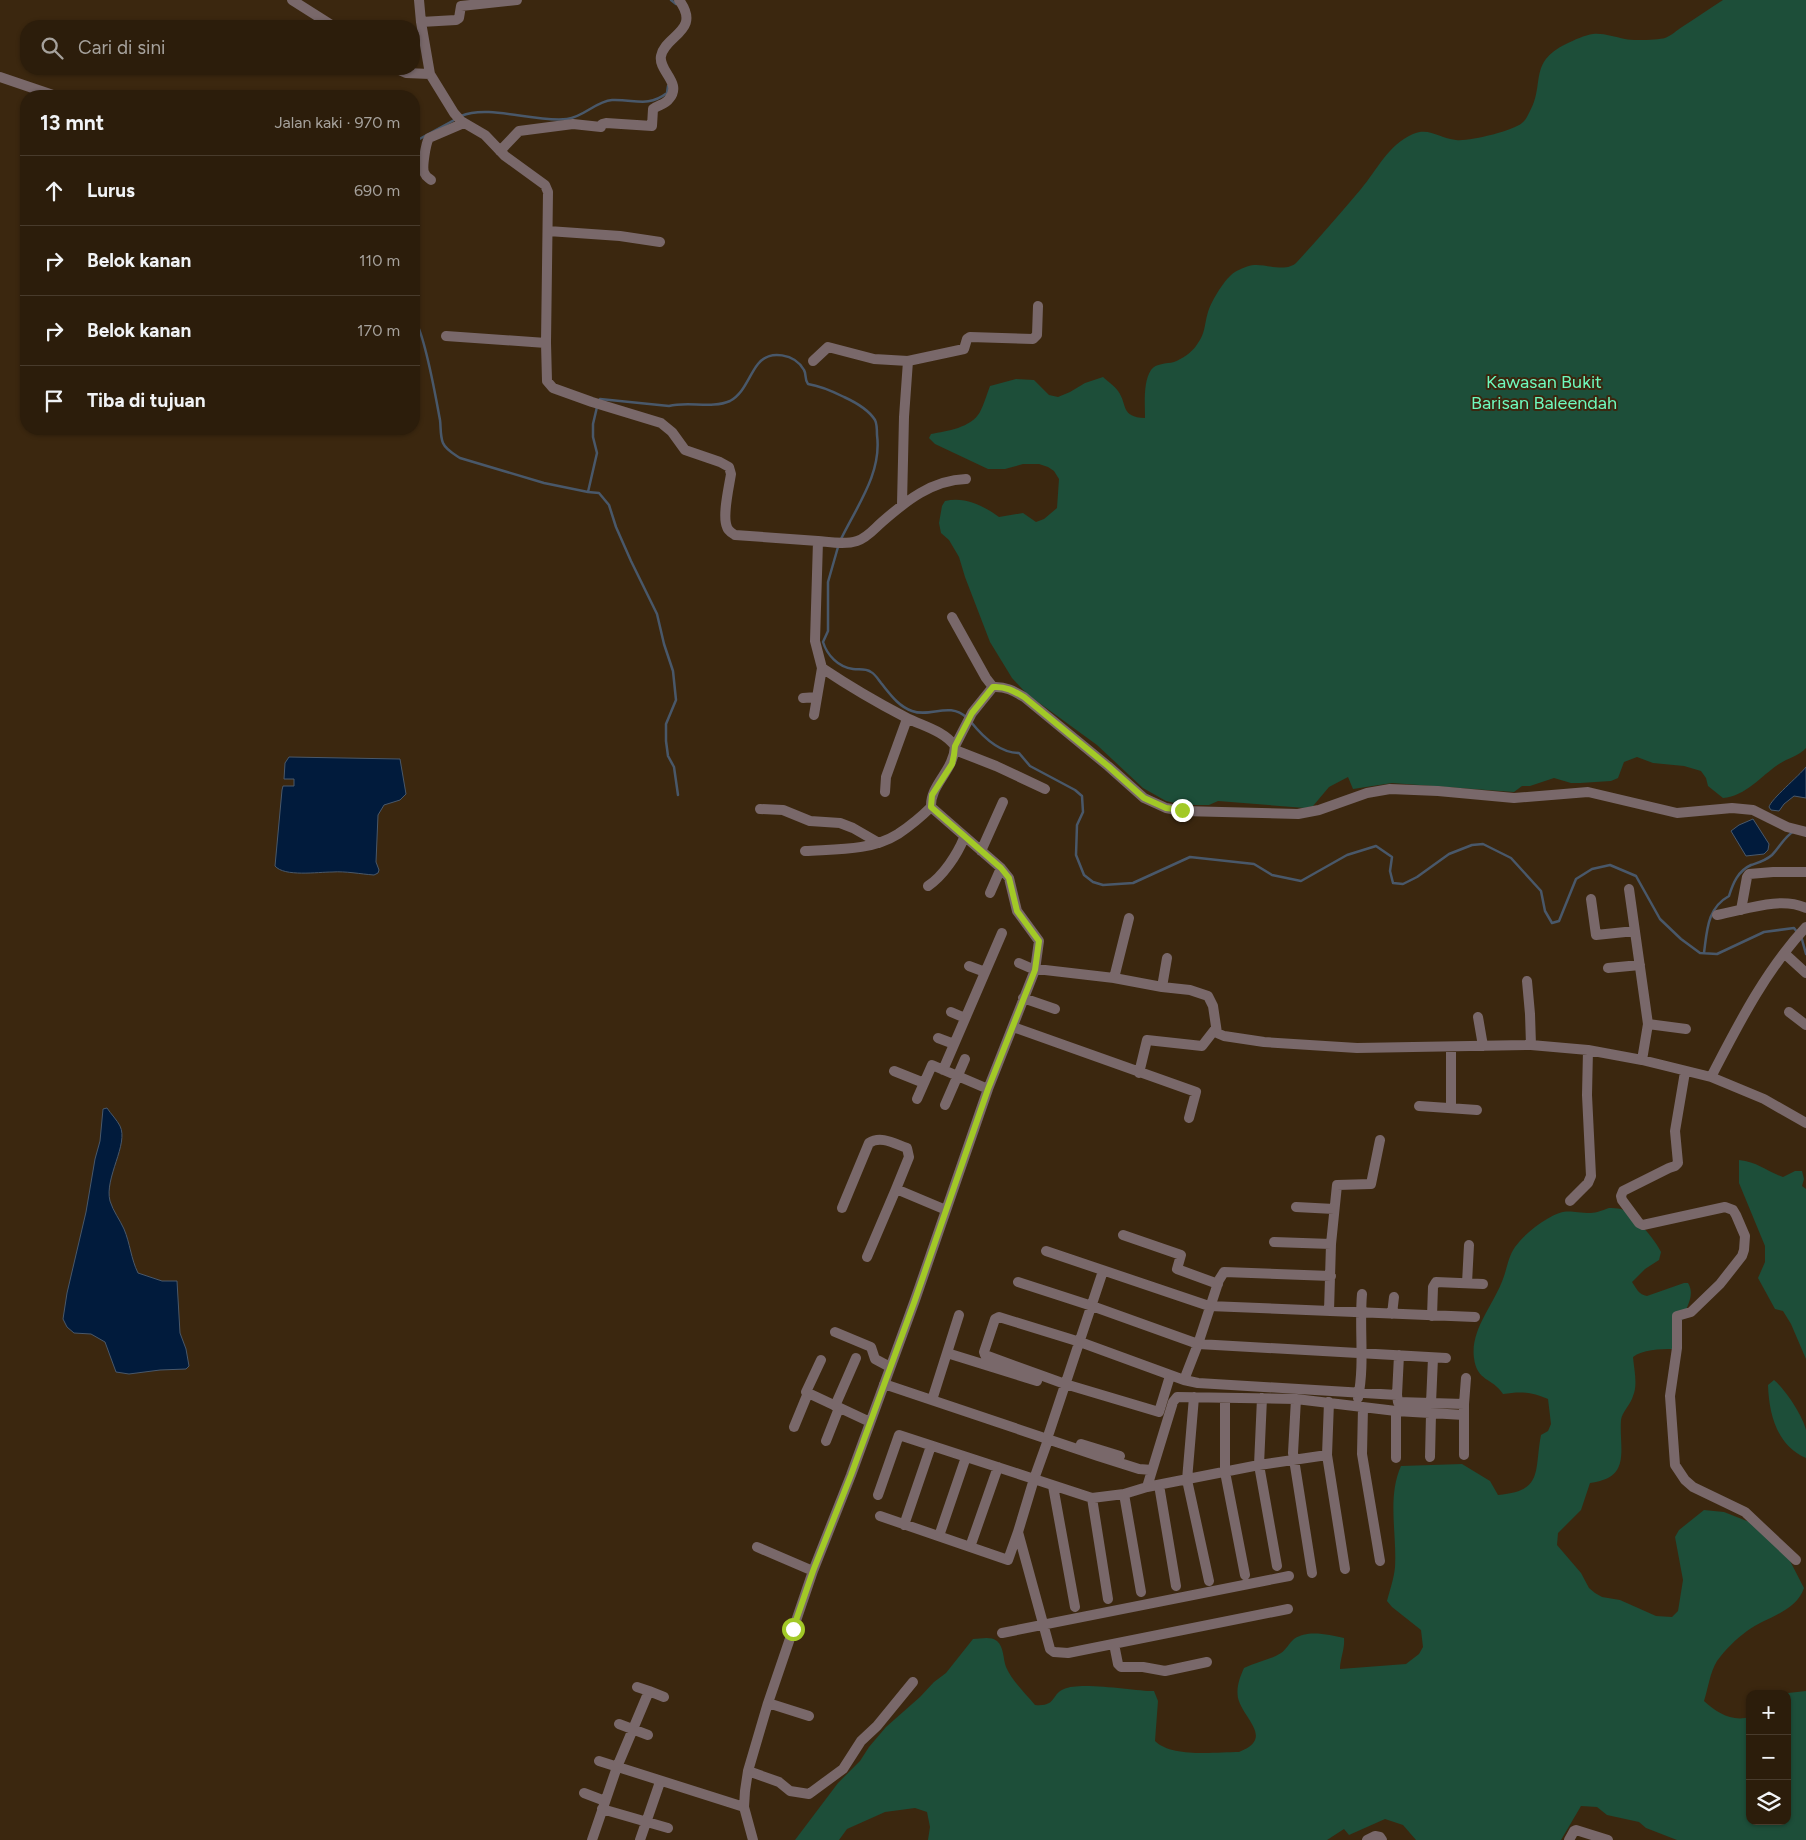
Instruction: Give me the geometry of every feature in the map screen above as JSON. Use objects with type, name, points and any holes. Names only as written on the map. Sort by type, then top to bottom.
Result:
[{"type":"street","points":[[292,0],[324,20]]},
{"type":"street","points":[[419,0],[420,20]]},
{"type":"street","points":[[516,0],[461,6],[459,18],[456,20],[420,22],[430,74],[454,113],[462,122],[485,135],[500,151],[545,185],[550,199],[545,373],[550,385],[553,388],[605,407],[661,423],[672,432],[685,450],[729,467],[731,474],[726,519],[727,528],[736,536],[840,543],[857,541],[867,536],[902,504],[940,482],[966,478]]},
{"type":"street","points":[[500,151],[519,131],[573,124],[601,127],[602,124],[606,123],[652,126],[653,109],[670,99],[672,91],[673,84],[661,64],[660,58],[662,52],[684,26],[687,16],[685,7],[679,0]]},
{"type":"street","points":[[420,74],[430,74]]},
{"type":"street","points":[[0,77],[38,90]]},
{"type":"street","points":[[430,180],[424,170],[429,138],[462,122]]},
{"type":"street","points":[[548,231],[620,236],[660,242]]},
{"type":"street","points":[[813,362],[826,347],[874,359],[908,361],[964,349],[967,339],[970,338],[1033,339],[1037,335],[1038,306]]},
{"type":"street","points":[[446,336],[546,343]]},
{"type":"street","points":[[902,504],[904,418],[908,361]]},
{"type":"street","points":[[814,715],[822,668],[815,641],[818,541]]},
{"type":"street","points":[[952,617],[993,687]]},
{"type":"street","points":[[822,668],[852,688],[907,719],[944,734],[955,748],[1045,789]]},
{"type":"street","points":[[805,851],[861,848],[897,835],[913,823],[931,807],[932,795],[952,764],[955,748],[970,717],[993,687]]},
{"type":"street","points":[[993,687],[1012,690],[1024,697],[1144,798],[1166,808],[1298,814],[1319,810],[1378,790],[1438,791],[1514,798],[1588,792],[1677,813],[1732,808],[1753,810],[1787,827],[1803,831]]},
{"type":"street","points":[[803,698],[818,698]]},
{"type":"street","points":[[885,792],[886,777],[907,719]]},
{"type":"street","points":[[981,851],[1003,802]]},
{"type":"street","points":[[753,1840],[744,1808],[748,1771],[768,1703],[813,1571],[851,1475],[988,1089],[1035,970],[1039,941],[1017,911],[1009,878],[1001,868],[964,838],[931,807]]},
{"type":"street","points":[[760,809],[783,810],[810,821],[840,823],[854,828],[879,843]]},
{"type":"street","points":[[928,886],[945,869],[964,838]]},
{"type":"street","points":[[990,893],[1001,868]]},
{"type":"street","points":[[1741,910],[1747,877],[1750,874],[1806,872]]},
{"type":"street","points":[[1630,889],[1648,1024],[1642,1060]]},
{"type":"street","points":[[1591,899],[1596,935],[1635,931]]},
{"type":"street","points":[[1717,915],[1784,902],[1806,908]]},
{"type":"street","points":[[1114,978],[1129,918]]},
{"type":"street","points":[[1710,1077],[1740,1021],[1784,953],[1806,927]]},
{"type":"street","points":[[943,1070],[1002,933]]},
{"type":"street","points":[[1784,953],[1806,973]]},
{"type":"street","points":[[1162,987],[1167,958]]},
{"type":"street","points":[[1019,963],[1035,970],[1114,978],[1190,990],[1208,996],[1213,1006],[1217,1033],[1224,1036],[1264,1042],[1357,1048],[1531,1046],[1588,1050],[1642,1060],[1710,1077],[1764,1099],[1806,1123]]},
{"type":"street","points":[[1608,968],[1640,965]]},
{"type":"street","points":[[969,966],[985,972]]},
{"type":"street","points":[[1527,981],[1531,1046]]},
{"type":"street","points":[[1023,998],[1055,1009]]},
{"type":"street","points":[[951,1012],[965,1018]]},
{"type":"street","points":[[1789,1012],[1806,1025]]},
{"type":"street","points":[[1478,1017],[1483,1046]]},
{"type":"street","points":[[1648,1024],[1686,1029]]},
{"type":"street","points":[[1013,1027],[1196,1092],[1189,1118]]},
{"type":"street","points":[[1139,1073],[1147,1040],[1202,1046],[1216,1028]]},
{"type":"street","points":[[938,1038],[954,1044]]},
{"type":"street","points":[[1451,1047],[1451,1108]]},
{"type":"street","points":[[1570,1200],[1588,1182],[1591,1176],[1587,1095],[1588,1050]]},
{"type":"street","points":[[945,1105],[965,1059]]},
{"type":"street","points":[[917,1099],[932,1065],[988,1089]]},
{"type":"street","points":[[894,1071],[924,1083]]},
{"type":"street","points":[[1685,1072],[1675,1131],[1678,1163],[1623,1191],[1622,1200],[1639,1223],[1643,1225],[1725,1206],[1733,1210],[1736,1215],[1745,1236],[1745,1243],[1742,1256],[1720,1284],[1691,1312],[1677,1316],[1677,1348],[1670,1396],[1675,1465],[1684,1480],[1693,1487],[1745,1512],[1796,1560]]},
{"type":"street","points":[[1419,1106],[1477,1110]]},
{"type":"street","points":[[842,1208],[869,1143],[879,1139],[907,1148],[909,1157],[867,1257]]},
{"type":"street","points":[[1329,1311],[1331,1244],[1337,1184],[1371,1184],[1380,1140]]},
{"type":"street","points":[[896,1189],[946,1210]]},
{"type":"street","points":[[1296,1207],[1334,1209]]},
{"type":"street","points":[[1123,1235],[1181,1254],[1177,1269],[1218,1284]]},
{"type":"street","points":[[1274,1242],[1331,1244]]},
{"type":"street","points":[[1467,1283],[1469,1245]]},
{"type":"street","points":[[1046,1252],[1209,1306],[1474,1317]]},
{"type":"street","points":[[880,1516],[1008,1560],[1103,1270]]},
{"type":"street","points":[[1184,1380],[1198,1344],[1209,1306],[1224,1272],[1331,1276]]},
{"type":"street","points":[[1432,1316],[1434,1283],[1438,1281],[1483,1284]]},
{"type":"street","points":[[1018,1282],[1198,1344],[1446,1358]]},
{"type":"street","points":[[1362,1294],[1360,1313],[1362,1353],[1359,1393],[1362,1454],[1380,1561]]},
{"type":"street","points":[[1392,1314],[1394,1297]]},
{"type":"street","points":[[933,1397],[959,1315]]},
{"type":"street","points":[[1167,1422],[1064,1387],[985,1355],[984,1352],[995,1318],[999,1317],[1080,1342],[1184,1380],[1216,1384],[1397,1395]]},
{"type":"street","points":[[835,1332],[871,1348],[875,1359],[890,1367]]},
{"type":"street","points":[[947,1353],[1159,1412],[1170,1376]]},
{"type":"street","points":[[1398,1355],[1398,1402],[1464,1404]]},
{"type":"street","points":[[826,1441],[856,1358]]},
{"type":"street","points":[[1431,1403],[1433,1358]]},
{"type":"street","points":[[794,1427],[808,1394],[806,1392],[821,1360]]},
{"type":"street","points":[[1464,1455],[1466,1378]]},
{"type":"street","points":[[885,1381],[1099,1453],[1141,1462],[1152,1470]]},
{"type":"street","points":[[808,1394],[870,1422]]},
{"type":"street","points":[[1147,1487],[1172,1402],[1177,1397],[1296,1399],[1396,1412],[1464,1415]]},
{"type":"street","points":[[1194,1397],[1188,1480],[1209,1581]]},
{"type":"street","points":[[1262,1398],[1259,1465],[1278,1566]]},
{"type":"street","points":[[1225,1399],[1225,1472],[1245,1575]]},
{"type":"street","points":[[1296,1399],[1294,1459],[1312,1573]]},
{"type":"street","points":[[1329,1402],[1327,1455],[1346,1569]]},
{"type":"street","points":[[1396,1412],[1396,1458]]},
{"type":"street","points":[[1430,1457],[1431,1414]]},
{"type":"street","points":[[878,1495],[899,1435],[1092,1498],[1124,1494],[1147,1487],[1259,1465],[1327,1455]]},
{"type":"street","points":[[904,1524],[931,1446]]},
{"type":"street","points":[[939,1536],[966,1457]]},
{"type":"street","points":[[970,1547],[998,1467]]},
{"type":"street","points":[[1159,1485],[1176,1586]]},
{"type":"street","points":[[1053,1486],[1075,1606]]},
{"type":"street","points":[[1124,1494],[1141,1592]]},
{"type":"street","points":[[1092,1498],[1108,1599]]},
{"type":"street","points":[[1018,1532],[1050,1650],[1054,1652],[1068,1653],[1288,1609]]},
{"type":"street","points":[[757,1547],[813,1571]]},
{"type":"street","points":[[1002,1633],[1289,1576]]},
{"type":"street","points":[[1114,1644],[1118,1664],[1122,1667],[1143,1667],[1165,1671],[1207,1662]]},
{"type":"street","points":[[748,1771],[779,1782],[790,1791],[809,1794],[844,1769],[861,1741],[877,1726],[913,1682]]},
{"type":"street","points":[[637,1687],[664,1697]]},
{"type":"street","points":[[592,1840],[617,1767],[649,1691]]},
{"type":"street","points":[[768,1703],[809,1716]]},
{"type":"street","points":[[619,1724],[648,1735]]},
{"type":"street","points":[[599,1761],[744,1808]]},
{"type":"street","points":[[640,1840],[660,1782]]},
{"type":"street","points":[[584,1793],[603,1805],[645,1822],[668,1828]]},
{"type":"street","points":[[1568,1840],[1576,1830],[1608,1840]]},
{"type":"street","points":[[1367,1840],[1375,1836],[1380,1837],[1382,1840]]},
{"type":"green space","name":"Kawasan Bukit Barisan Baleendah","points":[[1723,0],[1806,0],[1806,748],[1779,764],[1746,790],[1723,798],[1708,786],[1706,778],[1701,771],[1684,766],[1653,763],[1637,757],[1624,762],[1618,778],[1611,781],[1571,783],[1554,778],[1530,786],[1522,786],[1514,792],[1392,783],[1353,789],[1348,777],[1329,787],[1313,806],[1305,808],[1218,801],[1209,805],[1183,805],[1166,801],[1143,788],[1097,745],[1027,694],[1012,678],[990,642],[959,557],[949,540],[941,533],[939,523],[942,506],[945,501],[952,500],[974,503],[999,517],[1023,513],[1036,522],[1044,519],[1057,508],[1059,479],[1054,471],[1039,464],[1023,464],[1005,469],[988,469],[935,444],[929,438],[931,434],[958,428],[971,422],[980,412],[990,386],[1016,379],[1034,380],[1049,395],[1058,397],[1085,383],[1103,377],[1118,391],[1128,413],[1145,418],[1148,375],[1158,365],[1177,361],[1194,348],[1203,333],[1212,302],[1227,279],[1242,268],[1254,265],[1282,268],[1297,262],[1361,189],[1390,151],[1404,139],[1419,132],[1425,132],[1450,139],[1462,140],[1490,135],[1517,126],[1524,121],[1534,103],[1542,67],[1546,59],[1554,51],[1576,39],[1593,34],[1633,40],[1665,38]]},
{"type":"green space","points":[[1739,1160],[1757,1165],[1783,1177],[1795,1171],[1802,1171],[1804,1179],[1802,1186],[1806,1189],[1806,1359],[1791,1324],[1783,1311],[1775,1309],[1758,1278],[1765,1262],[1765,1246],[1739,1183]]},
{"type":"green space","points":[[1609,1208],[1621,1209],[1632,1216],[1649,1234],[1661,1252],[1659,1260],[1645,1269],[1632,1282],[1638,1291],[1647,1296],[1688,1283],[1691,1293],[1681,1324],[1682,1349],[1643,1352],[1633,1357],[1635,1387],[1632,1399],[1621,1420],[1621,1452],[1618,1469],[1603,1480],[1590,1483],[1581,1510],[1558,1533],[1557,1545],[1581,1573],[1589,1588],[1595,1593],[1602,1597],[1620,1600],[1656,1616],[1672,1617],[1678,1611],[1683,1580],[1675,1537],[1679,1530],[1704,1510],[1724,1512],[1752,1523],[1789,1559],[1804,1588],[1800,1596],[1780,1613],[1747,1631],[1727,1649],[1715,1665],[1704,1701],[1725,1715],[1737,1718],[1746,1718],[1746,1825],[1791,1825],[1791,1693],[1806,1691],[1806,1840],[1677,1840],[1646,1828],[1639,1822],[1607,1815],[1597,1807],[1581,1806],[1561,1840],[1416,1840],[1403,1825],[1385,1819],[1349,1835],[1344,1829],[1327,1840],[928,1840],[930,1827],[927,1812],[915,1808],[885,1812],[847,1829],[839,1840],[795,1840],[838,1783],[860,1761],[886,1727],[946,1673],[973,1639],[988,1638],[997,1641],[1001,1646],[1009,1672],[1035,1705],[1047,1704],[1060,1691],[1072,1687],[1094,1686],[1154,1691],[1158,1701],[1155,1741],[1172,1750],[1195,1753],[1239,1752],[1249,1747],[1255,1741],[1256,1734],[1254,1728],[1238,1698],[1239,1682],[1244,1668],[1281,1653],[1294,1639],[1300,1636],[1312,1633],[1344,1638],[1340,1669],[1406,1664],[1419,1654],[1423,1647],[1421,1630],[1387,1601],[1395,1567],[1394,1490],[1401,1466],[1462,1464],[1490,1481],[1498,1495],[1513,1493],[1530,1484],[1536,1469],[1541,1435],[1548,1431],[1551,1424],[1548,1399],[1526,1393],[1503,1394],[1478,1371],[1474,1358],[1476,1337],[1479,1327],[1503,1279],[1509,1259],[1525,1235],[1559,1213],[1593,1213]]},
{"type":"green space","points":[[1774,1380],[1793,1403],[1804,1424],[1806,1430],[1806,1458],[1788,1446],[1776,1428],[1770,1407],[1768,1385]]},
{"type":"water","points":[[289,757],[400,759],[406,794],[400,800],[384,805],[378,815],[376,862],[379,870],[378,873],[374,875],[342,872],[293,873],[286,872],[275,866],[282,790],[283,786],[294,786],[294,779],[284,779],[285,763]]},
{"type":"water","points":[[1806,767],[1806,798],[1794,796],[1779,811],[1771,810],[1769,807],[1771,803]]},
{"type":"water","points":[[1753,819],[1769,844],[1768,850],[1764,854],[1746,856],[1731,831]]},
{"type":"water","points":[[107,1108],[119,1124],[122,1133],[119,1152],[110,1182],[110,1201],[124,1229],[138,1273],[162,1281],[177,1281],[180,1333],[186,1349],[189,1366],[186,1369],[129,1374],[116,1372],[105,1342],[91,1334],[74,1333],[67,1327],[63,1319],[100,1141],[103,1109]]},
{"type":"waterway","points":[[671,0],[676,4]]},
{"type":"waterway","points":[[461,116],[485,112],[541,119],[567,119],[573,118],[606,101],[647,102],[660,98],[667,93],[668,86]]},
{"type":"waterway","points":[[420,139],[456,119]]},
{"type":"waterway","points":[[420,332],[430,367],[442,440],[448,450],[460,458],[544,483],[588,492],[597,453],[593,437],[593,424],[597,407]]},
{"type":"waterway","points":[[599,402],[600,399],[669,406],[723,403],[730,401],[739,394],[755,368],[763,359],[769,356],[782,355],[795,360],[804,370],[808,384],[826,389],[857,404],[869,412],[876,423],[878,449],[876,463],[867,489],[841,539]]},
{"type":"waterway","points":[[588,492],[599,493],[609,505],[616,527],[657,614],[673,671],[676,700],[666,724],[666,741],[668,756],[674,767],[678,795]]},
{"type":"waterway","points":[[838,547],[828,582],[828,631],[823,642],[830,656],[843,666],[866,670],[872,673],[895,699],[907,709],[919,713],[947,710],[960,713],[967,718]]},
{"type":"waterway","points":[[971,722],[992,743],[1005,750],[1019,753],[1030,766],[1075,790],[1082,796],[1083,812],[1077,825],[1076,855],[1084,875],[1093,882],[1103,885],[1133,883],[1190,857],[1254,864],[1272,875],[1301,881],[1347,855],[1376,846],[1392,857],[1390,871],[1393,883],[1403,884],[1417,877],[1449,854],[1472,845],[1483,844],[1511,858],[1541,891],[1545,911],[1552,923],[1559,921],[1576,879],[1592,869],[1610,865],[1636,876],[1660,919],[1681,939],[1700,953],[1717,954],[1764,932],[1794,928],[1797,932]]},
{"type":"waterway","points":[[1704,953],[1707,928],[1712,914],[1716,907],[1729,896],[1739,874],[1751,865],[1769,857],[1787,836],[1794,831]]},
{"type":"waterway","points":[[1801,936],[1806,954]]},
{"type":"route","points":[[793,1629],[915,1300],[988,1089],[1035,970],[1039,941],[1017,911],[1009,878],[1001,868],[964,838],[931,807],[932,795],[952,764],[955,746],[972,713],[993,687],[1012,690],[1024,697],[1144,798],[1166,808],[1182,810]]}]
